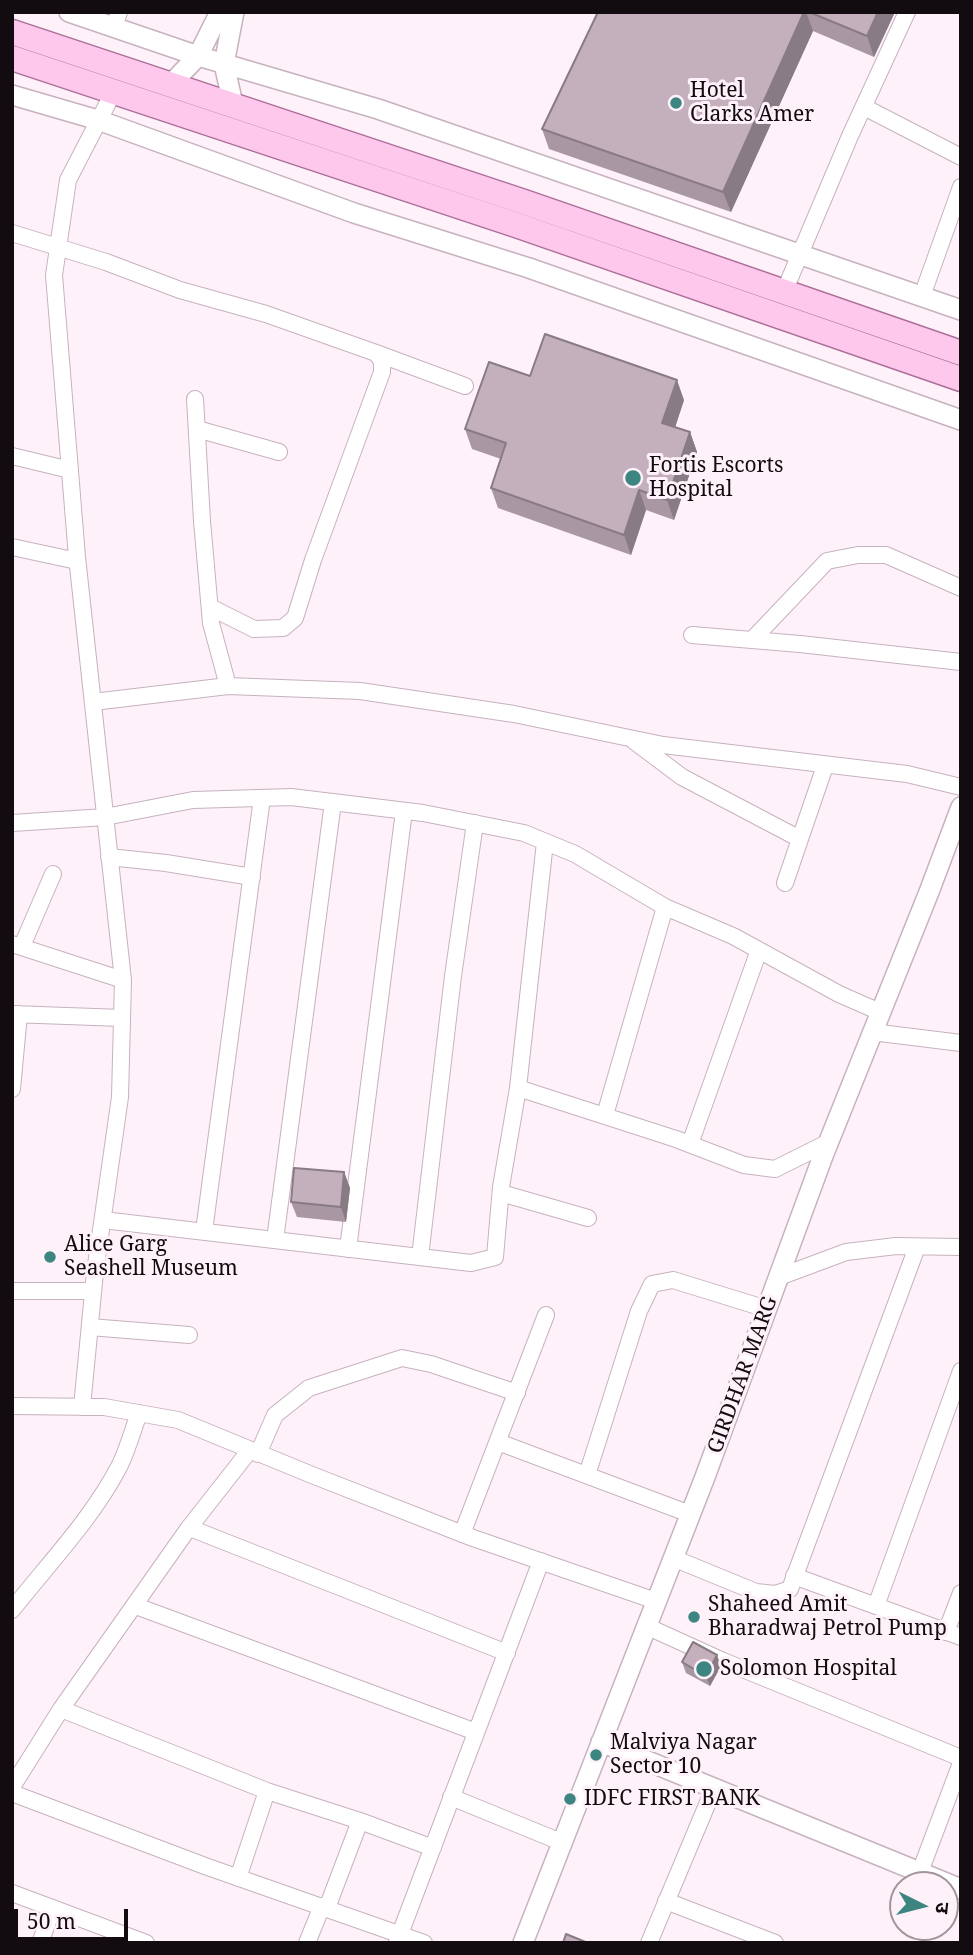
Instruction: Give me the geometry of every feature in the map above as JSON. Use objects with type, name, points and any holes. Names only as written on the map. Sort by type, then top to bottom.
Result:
[{"type":"main road","points":[[12,32],[233,104],[961,353]]},
{"type":"main road","points":[[12,58],[516,225],[961,379]]},
{"type":"street","points":[[69,12],[117,19],[198,56],[378,109],[961,310]]},
{"type":"street","points":[[171,84],[198,56],[219,12]]},
{"type":"street","points":[[233,104],[224,64],[234,12]]},
{"type":"street","points":[[783,292],[907,12]]},
{"type":"street","points":[[82,1407],[93,1290],[120,1097],[123,979],[78,561],[54,275],[68,180],[114,90]]},
{"type":"street","points":[[12,95],[98,120],[354,213],[529,268],[961,420]]},
{"type":"street","points":[[864,107],[961,157]]},
{"type":"street","points":[[922,296],[961,187]]},
{"type":"street","points":[[12,233],[106,262],[180,289],[266,314],[465,386]]},
{"type":"street","points":[[210,607],[254,629],[284,628],[295,618],[317,548],[382,372],[382,361],[376,353]]},
{"type":"street","points":[[195,399],[211,623],[228,686]]},
{"type":"street","points":[[197,429],[279,453]]},
{"type":"street","points":[[12,456],[70,470]]},
{"type":"street","points":[[12,547],[78,561]]},
{"type":"street","points":[[752,640],[827,561],[858,555],[886,555],[961,588]]},
{"type":"street","points":[[692,635],[961,662]]},
{"type":"street","points":[[93,702],[228,686],[360,691],[514,715],[663,745],[907,774],[961,787]]},
{"type":"street","points":[[631,739],[682,777],[800,839]]},
{"type":"street","points":[[785,883],[825,766]]},
{"type":"street","points":[[12,823],[105,817],[193,800],[291,797],[404,811],[524,833],[575,854],[665,907],[733,936],[839,995],[880,1012]]},
{"type":"street","points":[[204,1231],[262,798]]},
{"type":"street","points":[[275,1240],[333,802]]},
{"type":"street","name":"GIRDHAR MARG","points":[[523,1943],[690,1514],[826,1149],[961,807]]},
{"type":"street","points":[[348,1249],[404,811]]},
{"type":"street","points":[[420,1257],[453,975],[475,823]]},
{"type":"street","points":[[103,1220],[471,1263],[495,1257],[501,1193],[518,1088],[545,842]]},
{"type":"street","points":[[109,857],[252,877]]},
{"type":"street","points":[[53,874],[17,945],[123,979]]},
{"type":"street","points":[[605,1115],[665,907]]},
{"type":"street","points":[[690,1144],[759,950]]},
{"type":"street","points":[[12,1089],[16,1014],[122,1018]]},
{"type":"street","points":[[872,1032],[961,1043]]},
{"type":"street","points":[[518,1088],[690,1144],[744,1166],[775,1169],[826,1149]]},
{"type":"street","points":[[501,1193],[588,1218]]},
{"type":"street","points":[[782,1269],[846,1252],[896,1246],[961,1247]]},
{"type":"street","points":[[673,1558],[756,1592],[775,1594],[790,1588],[917,1247]]},
{"type":"street","points":[[587,1475],[639,1311],[652,1284],[673,1280],[767,1309]]},
{"type":"street","points":[[12,1291],[93,1290]]},
{"type":"street","points":[[462,1534],[546,1315]]},
{"type":"street","points":[[90,1326],[189,1335]]},
{"type":"street","points":[[12,1787],[61,1709],[190,1528],[254,1452],[275,1415],[309,1388],[402,1358],[431,1364],[517,1393]]},
{"type":"street","points":[[876,1606],[961,1371]]},
{"type":"street","points":[[12,1406],[104,1407],[178,1419],[462,1534],[656,1601]]},
{"type":"street","points":[[12,1610],[55,1560],[99,1497],[120,1464],[139,1413]]},
{"type":"street","points":[[498,1442],[690,1514]]},
{"type":"street","points":[[190,1528],[507,1653]]},
{"type":"street","points":[[398,1938],[541,1561]]},
{"type":"street","points":[[794,1576],[953,1635],[961,1593]]},
{"type":"street","points":[[136,1606],[477,1732]]},
{"type":"street","points":[[646,1626],[961,1760],[920,1871]]},
{"type":"street","points":[[61,1709],[267,1791],[433,1848]]},
{"type":"street","points":[[601,1741],[918,1871]]},
{"type":"street","points":[[649,1943],[714,1788]]},
{"type":"street","points":[[237,1878],[267,1791]]},
{"type":"street","points":[[12,1793],[237,1878],[324,1907],[398,1938],[424,1943]]},
{"type":"street","points":[[451,1797],[561,1842]]},
{"type":"street","points":[[307,1943],[360,1821]]},
{"type":"street","points":[[12,1892],[146,1943]]},
{"type":"street","points":[[666,1901],[775,1943]]},
{"type":"street","points":[[40,1943],[53,1908]]},
{"type":"building","name":"Hotel Clarks Amer","points":[[598,12],[804,12],[723,192],[542,129]]},
{"type":"building","points":[[809,12],[878,12],[867,36]]},
{"type":"building","points":[[545,334],[677,380],[662,423],[690,432],[667,500],[639,490],[624,535],[491,488],[506,443],[465,429],[489,362],[530,376]]},
{"type":"building","points":[[294,1168],[344,1172],[341,1207],[291,1202]]},
{"type":"building","points":[[693,1642],[717,1655],[706,1676],[682,1662]]},
{"type":"building","points":[[566,1934],[588,1943],[563,1943]]},
{"type":"place","name":"Hotel Clarks Amer","points":[[676,103]]},
{"type":"place","name":"Fortis Escorts Hospital","points":[[633,478]]},
{"type":"place","name":"Alice Garg Seashell Museum","points":[[50,1257]]},
{"type":"place","name":"Shaheed Amit Bharadwaj Petrol Pump","points":[[694,1617]]},
{"type":"place","name":"Solomon Hospital","points":[[704,1669]]},
{"type":"place","name":"Malviya Nagar Sector 10","points":[[596,1755]]},
{"type":"place","name":"IDFC FIRST BANK","points":[[570,1799]]}]
